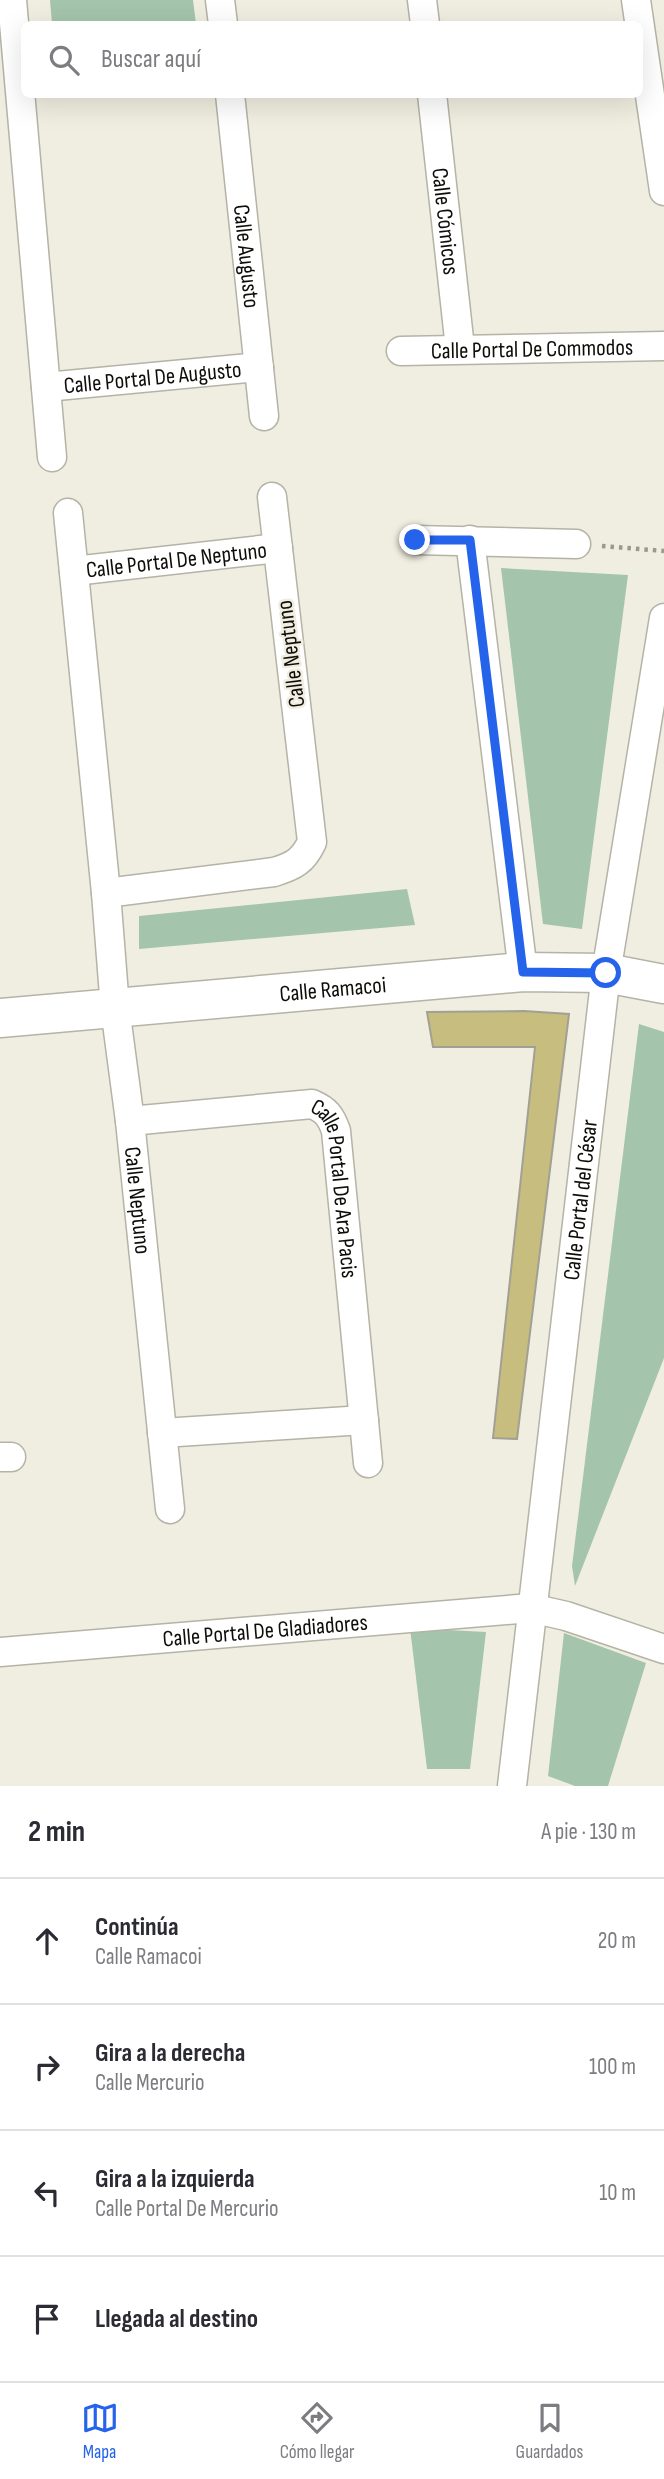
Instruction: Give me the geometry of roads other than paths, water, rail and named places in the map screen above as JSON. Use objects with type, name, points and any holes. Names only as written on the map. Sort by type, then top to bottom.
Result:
[{"type":"street","points":[[12,0],[52,457]]},
{"type":"street","points":[[220,0],[223,21]]},
{"type":"street","points":[[422,0],[425,21]]},
{"type":"street","points":[[636,0],[639,21]]},
{"type":"street","points":[[643,48],[664,191]]},
{"type":"street","name":"Calle Augusto","points":[[230,98],[264,416]]},
{"type":"street","name":"Calle Cómicos","points":[[432,98],[460,348]]},
{"type":"street","name":"Calle Portal De Commodos","points":[[401,351],[664,345]]},
{"type":"street","name":"Calle Portal De Augusto","points":[[46,387],[259,367]]},
{"type":"street","name":"Calle Neptuno","points":[[106,893],[274,872],[295,865],[305,856],[312,842],[272,497]]},
{"type":"street","name":"Calle Neptuno","points":[[68,513],[115,1008],[130,1121],[170,1509]]},
{"type":"street","points":[[415,540],[576,544]]},
{"type":"street","points":[[470,540],[523,972]]},
{"type":"street","name":"Calle Portal De Neptuno","points":[[74,571],[278,548]]},
{"type":"street","name":"Calle Portal del César","points":[[512,1786],[606,973],[664,618]]},
{"type":"street","name":"Calle Ramacoi","points":[[0,1018],[523,972],[606,973],[664,984]]},
{"type":"street","name":"Calle Portal De Ara Pacis","points":[[130,1121],[312,1104],[325,1110],[332,1119],[368,1463]]},
{"type":"street","points":[[163,1433],[364,1420]]},
{"type":"street","name":"Calle Portal De Gladiadores","points":[[0,1651],[531,1608],[566,1616],[664,1649]]}]
